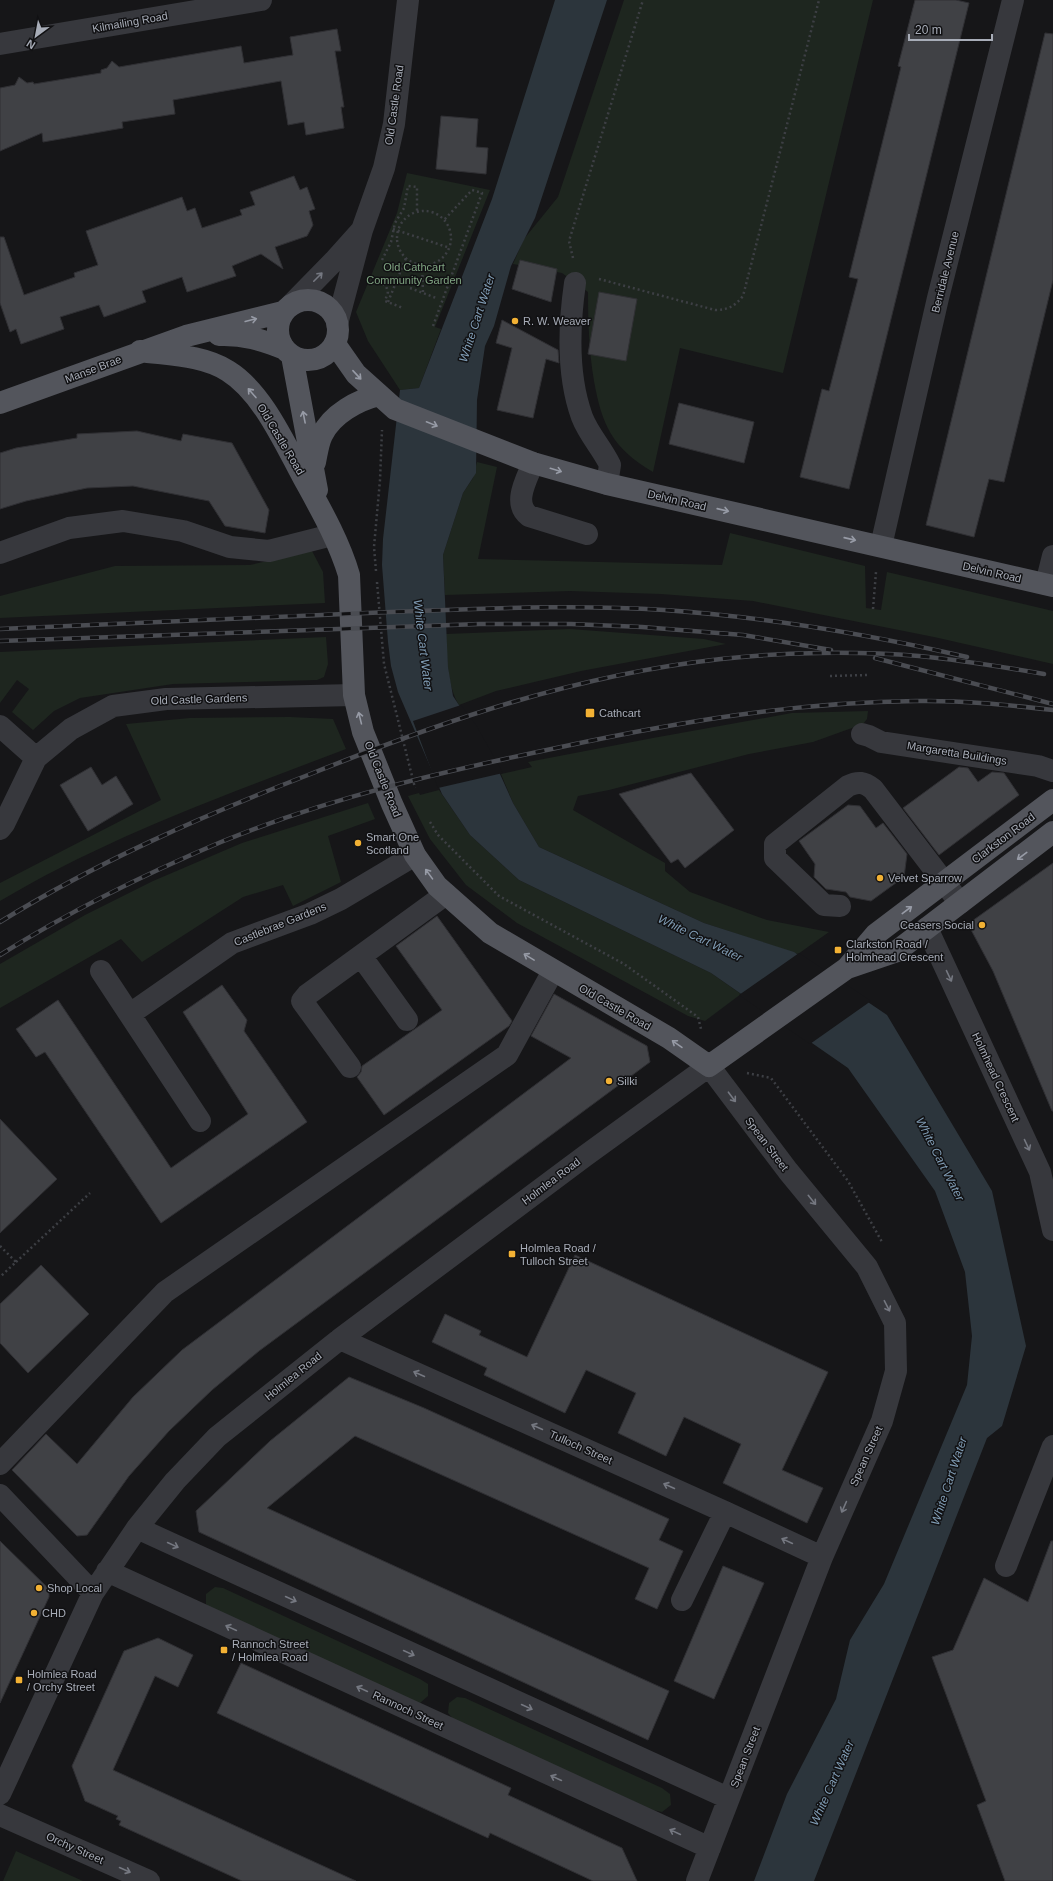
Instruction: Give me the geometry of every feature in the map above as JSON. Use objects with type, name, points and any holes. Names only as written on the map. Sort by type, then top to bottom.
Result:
[{"type":"main road","points":[[287,309],[299,301],[309,300],[319,302],[328,308],[334,315],[336,334],[325,354],[311,360],[302,359],[289,352]]},
{"type":"main road","name":"Manse Brae","points":[[0,403],[140,351],[186,336],[287,309]]},
{"type":"main road","name":"Old Castle Road","points":[[287,309],[279,321],[278,331],[280,341],[289,352],[321,511]]},
{"type":"main road","name":"Delvin Road","points":[[336,334],[356,374],[396,409],[533,463],[607,484],[881,546],[1051,574]]},
{"type":"main road","name":"Manse Brae","points":[[186,336],[234,335],[258,339],[289,352]]},
{"type":"main road","name":"Old Castle Road","points":[[140,351],[204,360],[228,371],[248,389],[263,407],[321,511],[344,561],[348,575],[354,695],[363,732],[392,804],[415,855],[437,886],[490,933],[670,1038],[709,1066]]},
{"type":"main road","name":"Old Castle Road","points":[[313,467],[322,435],[330,423],[350,406],[364,399],[379,395]]},
{"type":"main road","name":"Clarkston Road","points":[[847,968],[876,934],[1053,800]]},
{"type":"main road","points":[[709,1066],[847,968],[897,952],[1053,832]]},
{"type":"street","name":"Kilmailing Road","points":[[0,44],[260,0]]},
{"type":"street","name":"Old Castle Road","points":[[336,334],[362,230],[384,168],[394,124],[408,0]]},
{"type":"street","name":"Berridale Avenue","points":[[881,546],[938,298],[1013,0]]},
{"type":"street","name":"Old Castle Road","points":[[287,309],[362,230]]},
{"type":"street","points":[[576,278],[571,338],[576,392],[582,418],[610,465],[607,484]]},
{"type":"street","points":[[533,463],[522,493],[520,504],[523,512],[529,516],[587,534]]},
{"type":"street","points":[[0,553],[69,528],[123,521],[183,531],[230,547],[269,551],[332,535]]},
{"type":"street","name":"Old Castle Gardens","points":[[0,829],[4,824],[36,758],[71,729],[113,706],[166,699],[354,695]]},
{"type":"street","points":[[0,726],[36,758]]},
{"type":"street","name":"Margaretta Buildings","points":[[862,734],[881,742],[1038,766],[1053,772]]},
{"type":"street","points":[[840,906],[824,905],[775,858],[775,844],[854,783],[866,783],[873,789],[960,903]]},
{"type":"street","name":"Castlebrae Gardens","points":[[130,1014],[232,943],[310,914],[341,899],[415,855]]},
{"type":"street","points":[[350,1067],[302,1001],[307,995],[446,894]]},
{"type":"street","name":"Holmhead Crescent","points":[[927,928],[1040,1172],[1053,1230]]},
{"type":"street","points":[[361,956],[407,1020]]},
{"type":"street","points":[[101,971],[200,1121]]},
{"type":"street","points":[[0,1464],[165,1292],[507,1055],[553,971]]},
{"type":"street","name":"Holmlea Road","points":[[0,1794],[93,1593],[137,1528],[175,1481],[217,1437],[340,1339],[585,1156],[709,1066]]},
{"type":"street","name":"Spean Street","points":[[697,1881],[822,1557],[882,1421],[896,1371],[895,1322],[867,1267],[788,1171],[709,1066]]},
{"type":"street","name":"Tulloch Street","points":[[340,1339],[822,1557]]},
{"type":"street","points":[[1006,1566],[1052,1451]]},
{"type":"street","points":[[0,1495],[93,1593]]},
{"type":"street","points":[[682,1600],[725,1512]]},
{"type":"street","points":[[137,1528],[728,1798]]},
{"type":"street","name":"Rannoch Street","points":[[107,1571],[710,1848]]},
{"type":"street","name":"Orchy Street","points":[[0,1815],[149,1881]]},
{"type":"path","points":[[643,0],[569,241],[576,278],[715,310],[732,308],[739,302],[745,290],[819,0]]},
{"type":"path","points":[[379,266],[391,242],[395,223],[404,208],[408,186],[417,187],[417,212]]},
{"type":"path","points":[[434,326],[482,193],[472,190],[444,220]]},
{"type":"path","points":[[428,211],[437,214],[450,227],[450,248],[447,254],[432,264],[422,265],[406,258],[397,244],[399,230],[405,219],[417,212],[428,211]]},
{"type":"path","points":[[399,230],[450,248]]},
{"type":"path","points":[[388,302],[406,258]]},
{"type":"path","points":[[422,265],[423,293]]},
{"type":"path","points":[[371,284],[376,272]]},
{"type":"path","points":[[373,278],[386,286],[388,292],[385,301],[403,308]]},
{"type":"path","points":[[410,288],[436,298]]},
{"type":"path","points":[[379,395],[382,422],[380,480],[374,547],[384,664],[415,789]]},
{"type":"path","points":[[873,609],[876,569],[881,546]]},
{"type":"path","points":[[830,676],[867,675]]},
{"type":"path","points":[[426,816],[438,835],[499,896],[624,964],[698,1017],[709,1066]]},
{"type":"path","points":[[0,1277],[90,1193]]},
{"type":"path","points":[[0,1246],[16,1262]]},
{"type":"green space","points":[[624,0],[873,0],[783,373],[680,348],[653,472],[639,463],[618,444],[605,423],[597,397],[591,359],[588,292],[562,273],[513,264],[524,239],[558,197]]},
{"type":"green space","name":"Old Cathcart Community Garden","points":[[407,173],[490,190],[435,327],[441,329],[419,388],[400,390],[368,341],[356,312],[397,213]]},
{"type":"green space","points":[[477,462],[497,467],[478,559],[722,565],[730,533],[865,566],[866,608],[881,610],[887,572],[1053,611],[1053,664],[934,637],[753,601],[661,594],[570,591],[445,595],[443,555],[463,493],[473,478]]},
{"type":"green space","points":[[312,551],[323,572],[325,603],[0,618],[0,596],[115,566],[250,565]]},
{"type":"green space","points":[[570,629],[704,639],[726,644],[581,671],[496,691],[459,705],[450,680],[447,661],[446,634]]},
{"type":"green space","points":[[326,637],[328,664],[324,677],[317,680],[173,684],[80,698],[54,711],[33,730],[12,712],[29,689],[17,680],[0,703],[0,652]]},
{"type":"green space","points":[[868,711],[867,719],[863,724],[813,742],[749,754],[609,790],[578,796],[573,810],[665,863],[665,871],[690,892],[767,920],[829,932],[798,954],[704,923],[539,847],[513,803],[501,774],[532,767],[528,762],[792,713]]},
{"type":"green space","points":[[290,717],[333,719],[346,749],[213,800],[126,836],[83,856],[0,901],[0,883],[161,800],[126,724],[190,718]]},
{"type":"green space","points":[[439,790],[470,835],[519,880],[711,973],[741,994],[705,1021],[688,1016],[517,923],[466,885],[430,839],[408,796],[419,793],[420,795]]},
{"type":"green space","points":[[368,803],[375,819],[328,836],[341,882],[293,906],[283,885],[243,897],[142,962],[121,939],[0,1008],[0,964],[85,915],[153,881],[242,843]]},
{"type":"green space","points":[[215,1587],[223,1588],[420,1679],[428,1684],[428,1696],[420,1703],[411,1702],[212,1611],[206,1604],[206,1594]]},
{"type":"green space","points":[[457,1697],[465,1698],[662,1788],[670,1794],[671,1805],[662,1812],[653,1810],[454,1720],[448,1713],[449,1703]]},
{"type":"green space","points":[[16,1851],[83,1881],[3,1881]]},
{"type":"water","name":"White Cart Water","points":[[555,0],[607,0],[535,218],[511,266],[494,326],[485,346],[477,400],[476,473],[463,493],[443,555],[448,667],[453,696],[490,752],[513,803],[539,847],[704,923],[794,952],[887,1015],[992,1191],[1026,1346],[1002,1426],[987,1438],[814,1881],[754,1881],[787,1794],[836,1699],[850,1640],[884,1584],[967,1385],[972,1336],[965,1272],[935,1191],[848,1068],[711,973],[519,880],[470,835],[442,794],[398,692],[391,666],[382,565],[383,539],[400,390],[419,388],[492,199]]},
{"type":"pier","points":[[461,705],[476,725],[503,773],[438,788],[413,721]]},
{"type":"pier","points":[[799,953],[871,1001],[810,1044],[739,995]]},
{"type":"building","points":[[915,0],[956,0],[969,3],[849,489],[800,477],[822,389],[829,391],[858,279],[849,277],[901,67],[898,66]]},
{"type":"building","points":[[337,29],[341,51],[335,51],[344,107],[341,107],[344,128],[306,135],[304,122],[288,125],[281,81],[173,100],[175,114],[122,122],[123,128],[43,142],[42,133],[0,151],[0,88],[15,85],[19,77],[27,83],[33,82],[34,84],[101,73],[101,70],[107,68],[112,61],[119,67],[241,46],[244,63],[293,55],[290,37]]},
{"type":"building","points":[[1045,33],[1053,34],[1053,280],[1004,482],[989,479],[974,537],[926,525]]},
{"type":"building","points":[[441,116],[478,119],[476,147],[488,148],[486,174],[436,169]]},
{"type":"building","points":[[294,176],[300,190],[307,187],[315,209],[309,211],[313,225],[307,236],[275,247],[283,269],[261,254],[232,266],[236,276],[187,292],[182,277],[142,291],[146,302],[104,317],[99,305],[60,317],[64,329],[21,344],[16,329],[10,332],[0,303],[0,237],[4,237],[24,295],[75,277],[74,273],[98,265],[86,231],[182,197],[187,211],[195,208],[202,228],[242,215],[240,210],[255,205],[250,192]]},
{"type":"building","points":[[520,260],[557,269],[551,302],[512,289]]},
{"type":"building","points":[[599,292],[637,299],[626,361],[588,354]]},
{"type":"building","points":[[502,320],[558,350],[559,363],[546,359],[533,418],[497,410],[512,348],[496,343]]},
{"type":"building","points":[[679,403],[754,422],[744,463],[669,444]]},
{"type":"building","points":[[137,431],[181,441],[183,434],[232,443],[269,510],[265,533],[225,526],[209,501],[133,486],[87,488],[26,501],[0,509],[0,453],[16,448],[77,438],[77,434]]},
{"type":"building","points":[[91,767],[102,785],[116,776],[133,804],[88,831],[60,785]]},
{"type":"building","points":[[959,767],[968,768],[978,782],[992,772],[1004,773],[1019,795],[939,855],[903,808]]},
{"type":"building","points":[[691,773],[734,830],[685,868],[678,859],[671,863],[619,794]]},
{"type":"building","points":[[848,805],[860,806],[876,828],[883,823],[907,854],[904,877],[871,901],[850,897],[846,892],[826,889],[814,877],[815,864],[799,841]]},
{"type":"building","points":[[1053,863],[1052,1111],[993,971],[968,924]]},
{"type":"building","points":[[437,916],[512,1021],[509,1026],[384,1115],[357,1077],[361,1072],[362,1066],[442,1010],[396,946]]},
{"type":"building","points":[[222,985],[247,1020],[244,1031],[307,1122],[161,1223],[45,1052],[36,1057],[16,1029],[58,1000],[171,1168],[248,1114],[183,1012]]},
{"type":"building","points":[[554,994],[647,1046],[650,1062],[259,1351],[212,1390],[169,1431],[129,1476],[87,1535],[77,1536],[12,1470],[46,1434],[77,1464],[133,1397],[182,1350],[571,1058],[531,1036]]},
{"type":"building","points":[[0,1119],[57,1179],[0,1233]]},
{"type":"building","points":[[575,1255],[828,1372],[782,1470],[823,1488],[807,1523],[723,1483],[741,1444],[684,1417],[666,1456],[618,1433],[636,1393],[586,1370],[565,1413],[484,1375],[487,1368],[432,1342],[445,1314],[481,1331],[479,1335],[527,1357]]},
{"type":"building","points":[[41,1265],[89,1314],[28,1373],[0,1343],[0,1304]]},
{"type":"building","points":[[349,1377],[424,1408],[669,1519],[659,1540],[683,1551],[657,1609],[635,1599],[649,1568],[355,1436],[267,1508],[669,1691],[648,1740],[199,1532],[196,1511],[270,1441]]},
{"type":"building","points":[[0,1541],[49,1589],[49,1597],[0,1703]]},
{"type":"building","points":[[1051,1541],[1053,1541],[1053,1881],[1005,1881],[977,1805],[986,1801],[932,1657],[953,1650],[984,1578],[1028,1602]]},
{"type":"building","points":[[723,1566],[764,1583],[714,1699],[674,1681]]},
{"type":"building","points":[[158,1638],[193,1655],[178,1687],[155,1676],[113,1770],[356,1881],[242,1881],[119,1825],[121,1821],[116,1819],[118,1816],[85,1801],[72,1766],[124,1651]]},
{"type":"building","points":[[241,1663],[511,1788],[508,1795],[622,1848],[637,1881],[593,1881],[490,1833],[488,1838],[217,1713]]},
{"type":"railway","points":[[0,629],[458,610],[561,607],[630,608],[702,613],[778,622],[892,641],[967,657]]},
{"type":"railway","points":[[0,641],[480,624],[571,624],[642,627],[743,635],[831,650]]},
{"type":"railway","points":[[0,922],[74,879],[151,841],[229,807],[409,736],[510,703],[562,688],[667,666],[721,659],[820,653],[870,653],[919,656],[998,666],[1044,674]]},
{"type":"railway","points":[[875,658],[1053,704]]},
{"type":"railway","points":[[0,955],[53,923],[108,894],[221,842],[262,826],[346,798],[432,776],[518,756],[649,729],[782,709],[871,702],[950,701],[1053,710]]},
{"type":"place","name":"R. W. Weaver","points":[[515,321]]},
{"type":"place","name":"Cathcart","points":[[590,713]]},
{"type":"place","name":"Smart One Scotland","points":[[358,843]]},
{"type":"place","name":"Velvet Sparrow","points":[[880,878]]},
{"type":"place","name":"Ceasers Social","points":[[982,925]]},
{"type":"place","name":"Clarkston Road / Holmhead Crescent","points":[[838,950]]},
{"type":"place","name":"Silki","points":[[609,1081]]},
{"type":"place","name":"Holmlea Road / Tulloch Street","points":[[512,1254]]},
{"type":"place","name":"Shop Local","points":[[39,1588]]},
{"type":"place","name":"CHD","points":[[34,1613]]},
{"type":"place","name":"Rannoch Street / Holmlea Road","points":[[224,1650]]},
{"type":"place","name":"Holmlea Road / Orchy Street","points":[[19,1680]]}]
